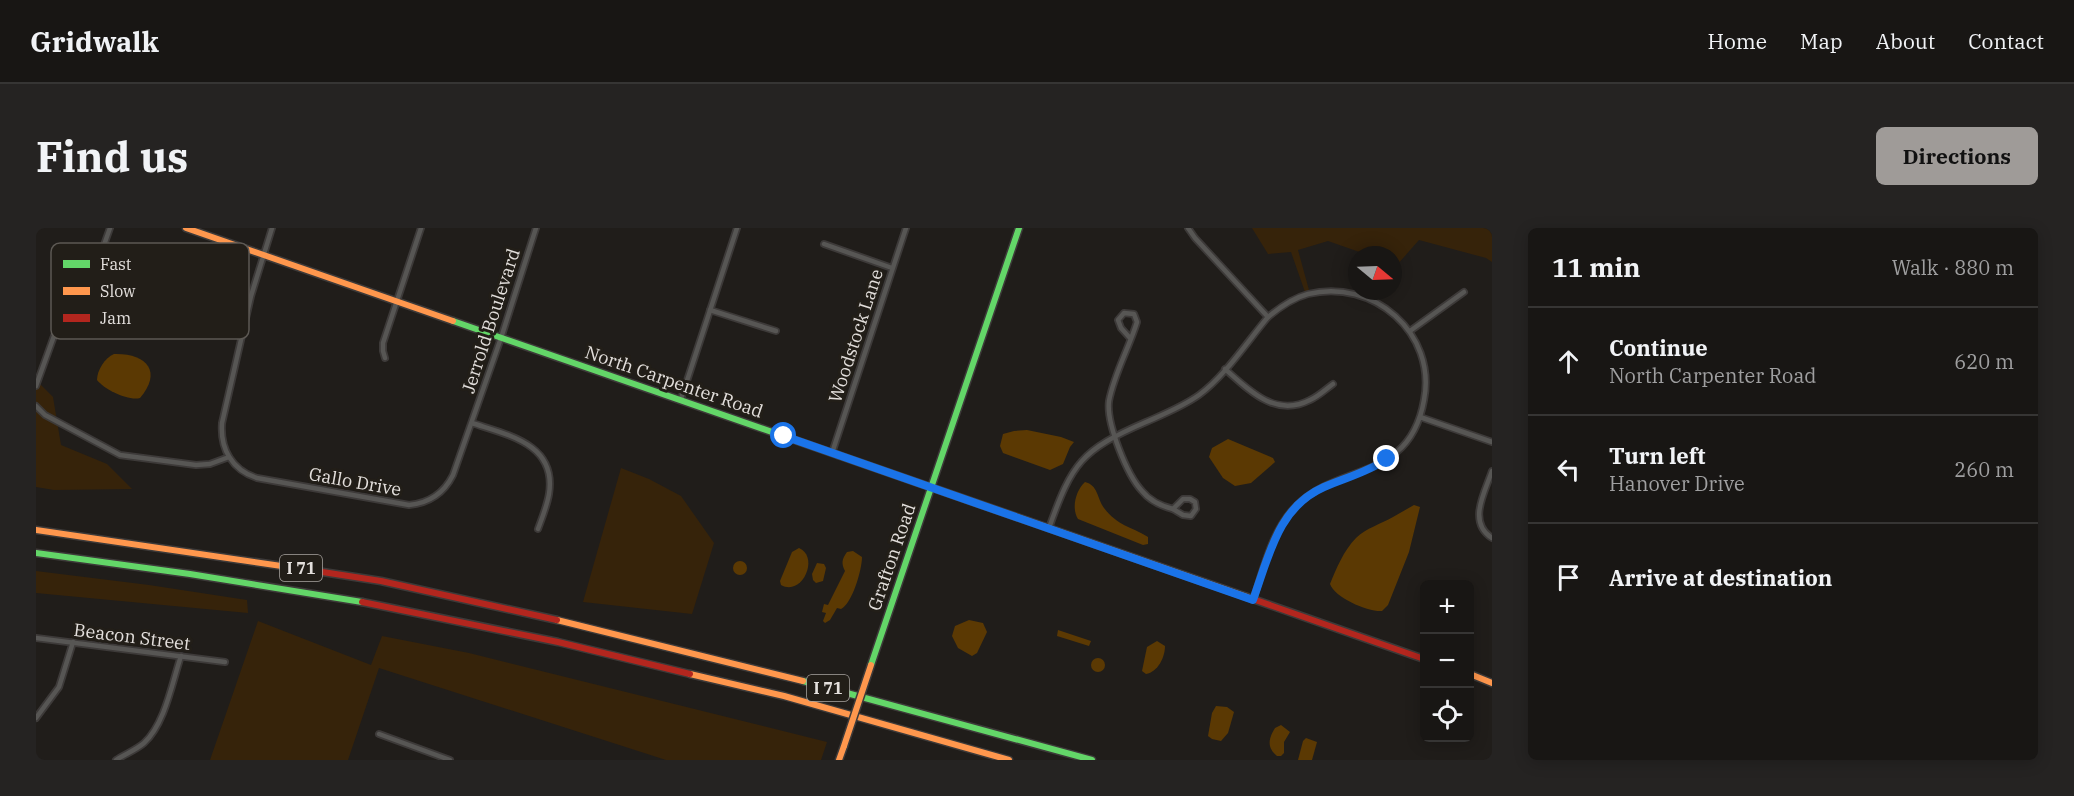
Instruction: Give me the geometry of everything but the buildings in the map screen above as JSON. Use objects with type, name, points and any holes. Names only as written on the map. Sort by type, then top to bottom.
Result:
[{"type":"main road","name":"North Carpenter Road","points":[[186,228],[229,243]]},
{"type":"main road","name":"Grafton Road","points":[[839,760],[1019,228]]},
{"type":"main road","name":"North Carpenter Road","points":[[249,250],[1420,657]]},
{"type":"main road","name":"I 71","points":[[36,530],[268,562],[381,581],[563,621],[784,676],[1092,760]]},
{"type":"main road","name":"I 71","points":[[36,554],[190,574],[364,602],[512,633],[784,696],[1009,760]]},
{"type":"main road","points":[[1474,675],[1492,682]]},
{"type":"street","points":[[105,243],[111,228]]},
{"type":"street","points":[[249,305],[272,228]]},
{"type":"street","points":[[385,358],[383,343],[421,228]]},
{"type":"street","name":"Jerrold Boulevard","points":[[472,423],[536,228]]},
{"type":"street","points":[[681,399],[737,228]]},
{"type":"street","name":"Woodstock Lane","points":[[832,453],[906,228]]},
{"type":"street","points":[[1188,228],[1268,316]]},
{"type":"street","points":[[824,244],[892,267]]},
{"type":"street","points":[[1050,528],[1063,489],[1076,466],[1095,448],[1188,403],[1207,389],[1268,316],[1298,297],[1321,292],[1354,293],[1375,301],[1394,314],[1410,331],[1420,352],[1425,374],[1425,397],[1420,417],[1410,436],[1387,459],[1369,470],[1323,488],[1295,506],[1277,533],[1253,600]]},
{"type":"street","points":[[1410,331],[1464,292]]},
{"type":"street","points":[[710,310],[776,331]]},
{"type":"street","points":[[1130,338],[1118,325],[1118,320],[1124,313],[1129,312],[1136,318],[1135,328],[1109,403],[1109,420],[1134,481],[1140,490],[1153,501],[1188,517],[1194,514],[1196,505],[1192,500],[1186,499],[1173,509]]},
{"type":"street","points":[[36,386],[53,339]]},
{"type":"street","points":[[36,406],[45,415],[120,455],[196,465],[210,464],[229,457],[222,440],[222,423],[241,339]]},
{"type":"street","points":[[1225,369],[1260,399],[1281,405],[1307,402],[1333,384]]},
{"type":"street","points":[[1420,417],[1492,442]]},
{"type":"street","points":[[472,423],[519,438],[534,448],[544,460],[549,475],[550,491],[538,530]]},
{"type":"street","name":"Gallo Drive","points":[[229,457],[243,471],[261,479],[398,504],[415,505],[432,499],[447,487],[472,423]]},
{"type":"street","points":[[1492,471],[1478,515],[1481,526],[1492,538]]},
{"type":"street","name":"Beacon Street","points":[[36,638],[225,662]]},
{"type":"street","points":[[36,718],[59,687],[73,642]]},
{"type":"street","points":[[116,760],[142,745],[154,732],[162,716],[181,656]]},
{"type":"street","points":[[379,734],[450,760]]},
{"type":"shaded area","points":[[1252,228],[1492,228],[1492,262],[1486,258],[1419,240],[1402,259],[1402,246],[1348,246],[1348,248],[1328,241],[1298,250],[1309,290],[1305,292],[1291,252],[1268,254]]},
{"type":"shaded area","points":[[114,354],[135,357],[148,366],[150,380],[140,398],[129,398],[117,394],[97,380],[102,365]]},
{"type":"shaded area","points":[[36,380],[53,397],[61,445],[107,464],[132,489],[54,490],[36,487]]},
{"type":"shaded area","points":[[1027,430],[1074,442],[1063,464],[1050,470],[1003,453],[1000,446],[1003,434]]},
{"type":"shaded area","points":[[1228,439],[1273,458],[1275,462],[1251,483],[1235,486],[1223,478],[1209,457],[1212,448]]},
{"type":"shaded area","points":[[621,468],[649,479],[681,496],[714,543],[692,614],[583,602]]},
{"type":"shaded area","points":[[1085,482],[1095,489],[1109,514],[1119,522],[1148,537],[1148,544],[1143,545],[1078,519],[1075,499]]},
{"type":"shaded area","points":[[1414,505],[1420,507],[1409,552],[1388,605],[1382,611],[1376,611],[1353,603],[1338,594],[1330,584],[1341,560],[1356,538],[1364,531]]},
{"type":"shaded area","points":[[799,548],[808,559],[806,574],[796,586],[781,585],[780,581],[792,552]]},
{"type":"shaded area","points":[[853,551],[862,557],[856,586],[845,606],[841,609],[837,608],[830,620],[825,623],[823,621],[826,613],[822,612],[824,604],[828,605],[845,571],[844,557],[847,552]]},
{"type":"shaded area","points":[[737,561],[743,561],[747,568],[743,575],[737,575],[733,571],[733,565]]},
{"type":"shaded area","points":[[817,563],[824,564],[826,568],[823,581],[816,583],[812,574]]},
{"type":"shaded area","points":[[36,571],[247,600],[248,613],[36,593]]},
{"type":"shaded area","points":[[969,620],[983,623],[987,632],[977,653],[972,656],[958,648],[952,636],[955,626]]},
{"type":"shaded area","points":[[258,621],[371,665],[382,636],[469,653],[827,742],[821,760],[666,760],[379,668],[348,760],[210,760]]},
{"type":"shaded area","points":[[1058,630],[1091,641],[1089,646],[1057,636]]},
{"type":"shaded area","points":[[1157,641],[1165,646],[1164,655],[1157,667],[1146,674],[1142,671],[1147,647]]},
{"type":"shaded area","points":[[1098,658],[1103,660],[1105,665],[1103,670],[1098,672],[1093,670],[1091,665],[1093,660]]},
{"type":"shaded area","points":[[1216,706],[1227,707],[1234,712],[1228,733],[1221,741],[1208,736],[1212,713]]},
{"type":"shaded area","points":[[1281,725],[1290,732],[1284,742],[1284,753],[1277,756],[1271,750],[1270,740],[1275,728]]},
{"type":"shaded area","points":[[1306,738],[1317,742],[1312,760],[1298,760],[1303,741]]},
{"type":"traffic: fast","points":[[871,665],[1019,228]]},
{"type":"traffic: fast","points":[[453,321],[838,455]]},
{"type":"traffic: fast","points":[[36,553],[190,574],[362,602]]},
{"type":"traffic: fast","points":[[803,681],[1092,760]]},
{"type":"traffic: slow","points":[[186,228],[229,243]]},
{"type":"traffic: slow","points":[[249,250],[453,321]]},
{"type":"traffic: slow","points":[[838,455],[1247,597]]},
{"type":"traffic: slow","points":[[36,530],[316,571]]},
{"type":"traffic: slow","points":[[557,620],[803,681]]},
{"type":"traffic: slow","points":[[844,746],[871,665]]},
{"type":"traffic: slow","points":[[690,674],[784,696],[1009,760]]},
{"type":"traffic: slow","points":[[1474,676],[1492,683]]},
{"type":"traffic: slow","points":[[839,760],[844,746]]},
{"type":"traffic: jam","points":[[316,571],[381,581],[557,620]]},
{"type":"traffic: jam","points":[[1247,597],[1420,658]]},
{"type":"traffic: jam","points":[[362,602],[558,642],[690,674]]},
{"type":"route","points":[[784,436],[1253,600],[1277,533],[1295,506],[1313,493],[1369,470],[1387,459]]}]
